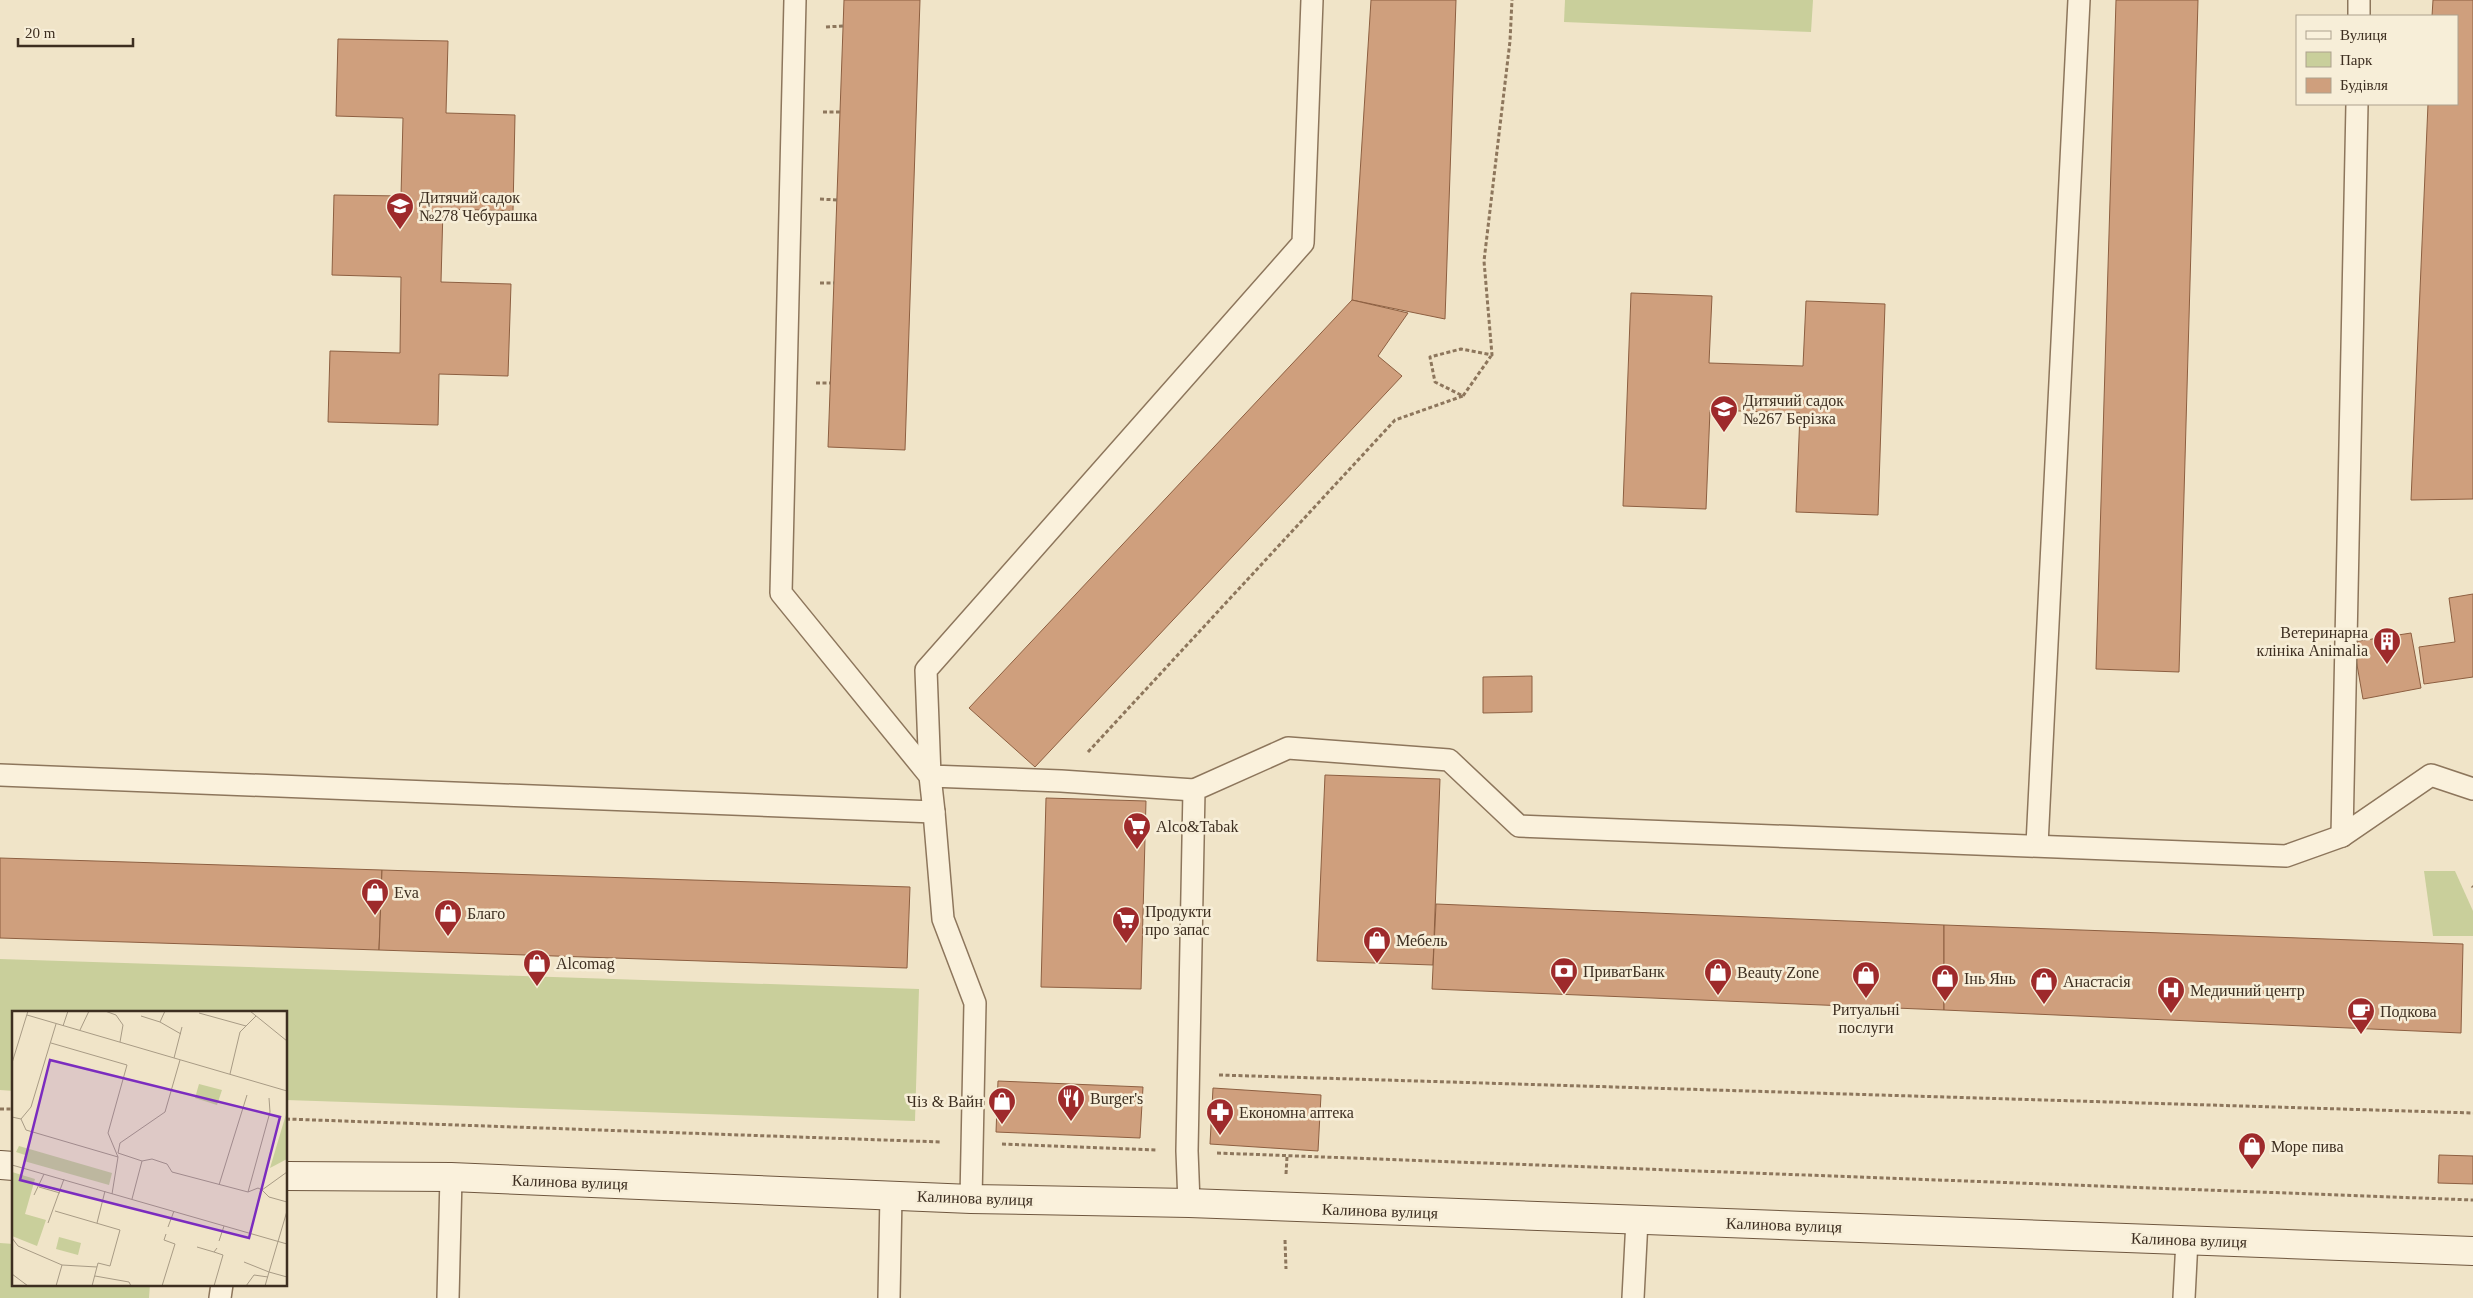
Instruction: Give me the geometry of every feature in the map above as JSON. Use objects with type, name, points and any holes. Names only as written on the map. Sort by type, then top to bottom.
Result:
[{"type":"main road","name":"Калинова вулиця","points":[[288,1176],[451,1178],[971,1199],[1189,1203],[2473,1250]]},
{"type":"lane","points":[[795,0],[781,593],[930,776],[1061,781],[1194,790],[1288,748],[1449,760],[1519,826],[2286,856],[2342,836],[2431,775],[2473,788]]},
{"type":"lane","points":[[971,1199],[975,1003],[943,919],[930,776],[926,670],[1303,243],[1312,0]]},
{"type":"lane","points":[[2037,845],[2079,0]]},
{"type":"lane","points":[[2359,0],[2359,15]]},
{"type":"lane","points":[[2342,836],[2357,105]]},
{"type":"lane","points":[[0,775],[934,812]]},
{"type":"lane","points":[[1189,1203],[1187,1151],[1190,1074],[1194,790]]},
{"type":"lane","points":[[448,1298],[451,1178]]},
{"type":"lane","points":[[889,1298],[891,1195]]},
{"type":"lane","points":[[1633,1298],[1637,1220]]},
{"type":"lane","points":[[2184,1298],[2187,1240]]},
{"type":"path","points":[[1061,781],[1395,420],[1463,396],[1492,356],[1484,261],[1510,41],[1512,0]]},
{"type":"path","points":[[1463,396],[1435,382],[1430,357],[1461,349],[1492,356]]},
{"type":"path","points":[[1190,1074],[2473,1112]]},
{"type":"path","points":[[288,1119],[2473,1200]]},
{"type":"green space","points":[[1565,0],[1813,0],[1811,32],[1564,22]]},
{"type":"green space","points":[[2424,871],[2455,871],[2473,911],[2473,936],[2433,936]]},
{"type":"green space","points":[[0,959],[919,989],[915,1121],[288,1100],[288,1011],[12,1011],[12,1091],[0,1090]]},
{"type":"green space","points":[[0,1243],[12,1244],[12,1286],[150,1286],[149,1298],[0,1298]]},
{"type":"building","points":[[844,0],[920,0],[905,450],[828,447]]},
{"type":"building","points":[[1371,0],[1456,0],[1445,319],[1352,300]]},
{"type":"building","points":[[2116,0],[2198,0],[2179,672],[2096,669]]},
{"type":"building","points":[[2433,0],[2473,0],[2473,499],[2411,500],[2428,105],[2458,105],[2458,15],[2432,15]]},
{"type":"building","points":[[338,39],[448,41],[446,113],[515,115],[513,211],[443,209],[441,282],[511,284],[508,376],[439,374],[438,425],[328,422],[330,351],[400,353],[401,277],[332,275],[334,195],[401,196],[403,118],[336,116]]},
{"type":"building","points":[[1631,293],[1712,296],[1709,363],[1803,366],[1806,301],[1885,304],[1878,515],[1796,512],[1800,413],[1710,410],[1706,509],[1623,506]]},
{"type":"building","points":[[1352,300],[1408,313],[1378,356],[1402,376],[1035,767],[969,708]]},
{"type":"building","points":[[2473,594],[2473,677],[2424,684],[2419,647],[2455,642],[2449,598]]},
{"type":"building","name":"Ветеринарна клініка Animalia","points":[[2411,633],[2421,688],[2363,699],[2353,642]]},
{"type":"building","points":[[1532,676],[1532,712],[1483,713],[1483,677]]},
{"type":"building","points":[[1325,775],[1440,779],[1433,965],[1317,961]]},
{"type":"building","points":[[1046,798],[1146,801],[1141,989],[1041,987]]},
{"type":"building","points":[[0,858],[382,870],[379,950],[0,938]]},
{"type":"building","points":[[382,870],[910,887],[907,968],[379,950]]},
{"type":"building","points":[[1436,904],[1944,925],[1944,1010],[1432,989]]},
{"type":"building","points":[[1944,925],[2463,944],[2461,1033],[1944,1010]]},
{"type":"building","points":[[998,1081],[1143,1087],[1140,1138],[996,1132]]},
{"type":"building","points":[[1213,1088],[1321,1095],[1318,1151],[1210,1144]]},
{"type":"building","points":[[2439,1155],[2473,1156],[2473,1184],[2438,1183]]},
{"type":"place","name":"Дитячий садок №278 Чебурашка","points":[[400,230]]},
{"type":"place","name":"Дитячий садок №267 Берізка","points":[[1724,433]]},
{"type":"place","name":"Ветеринарна клініка Animalia","points":[[2387,665]]},
{"type":"place","name":"Alco&Tabak","points":[[1137,850]]},
{"type":"place","name":"Eva","points":[[375,916]]},
{"type":"place","name":"Благо","points":[[448,937]]},
{"type":"place","name":"Продукти про запас","points":[[1126,944]]},
{"type":"place","name":"Мебель","points":[[1377,964]]},
{"type":"place","name":"Alcomag","points":[[537,987]]},
{"type":"place","name":"ПриватБанк","points":[[1564,995]]},
{"type":"place","name":"Beauty Zone","points":[[1718,996]]},
{"type":"place","name":"Ритуальні послуги","points":[[1866,999]]},
{"type":"place","name":"Інь Янь","points":[[1945,1002]]},
{"type":"place","name":"Анастасія","points":[[2044,1005]]},
{"type":"place","name":"Медичний центр","points":[[2171,1014]]},
{"type":"place","name":"Подкова","points":[[2361,1035]]},
{"type":"place","name":"Burger's","points":[[1071,1122]]},
{"type":"place","name":"Чіз & Вайн","points":[[1002,1125]]},
{"type":"place","name":"Економна аптека","points":[[1220,1136]]},
{"type":"place","name":"Море пива","points":[[2252,1170]]}]
